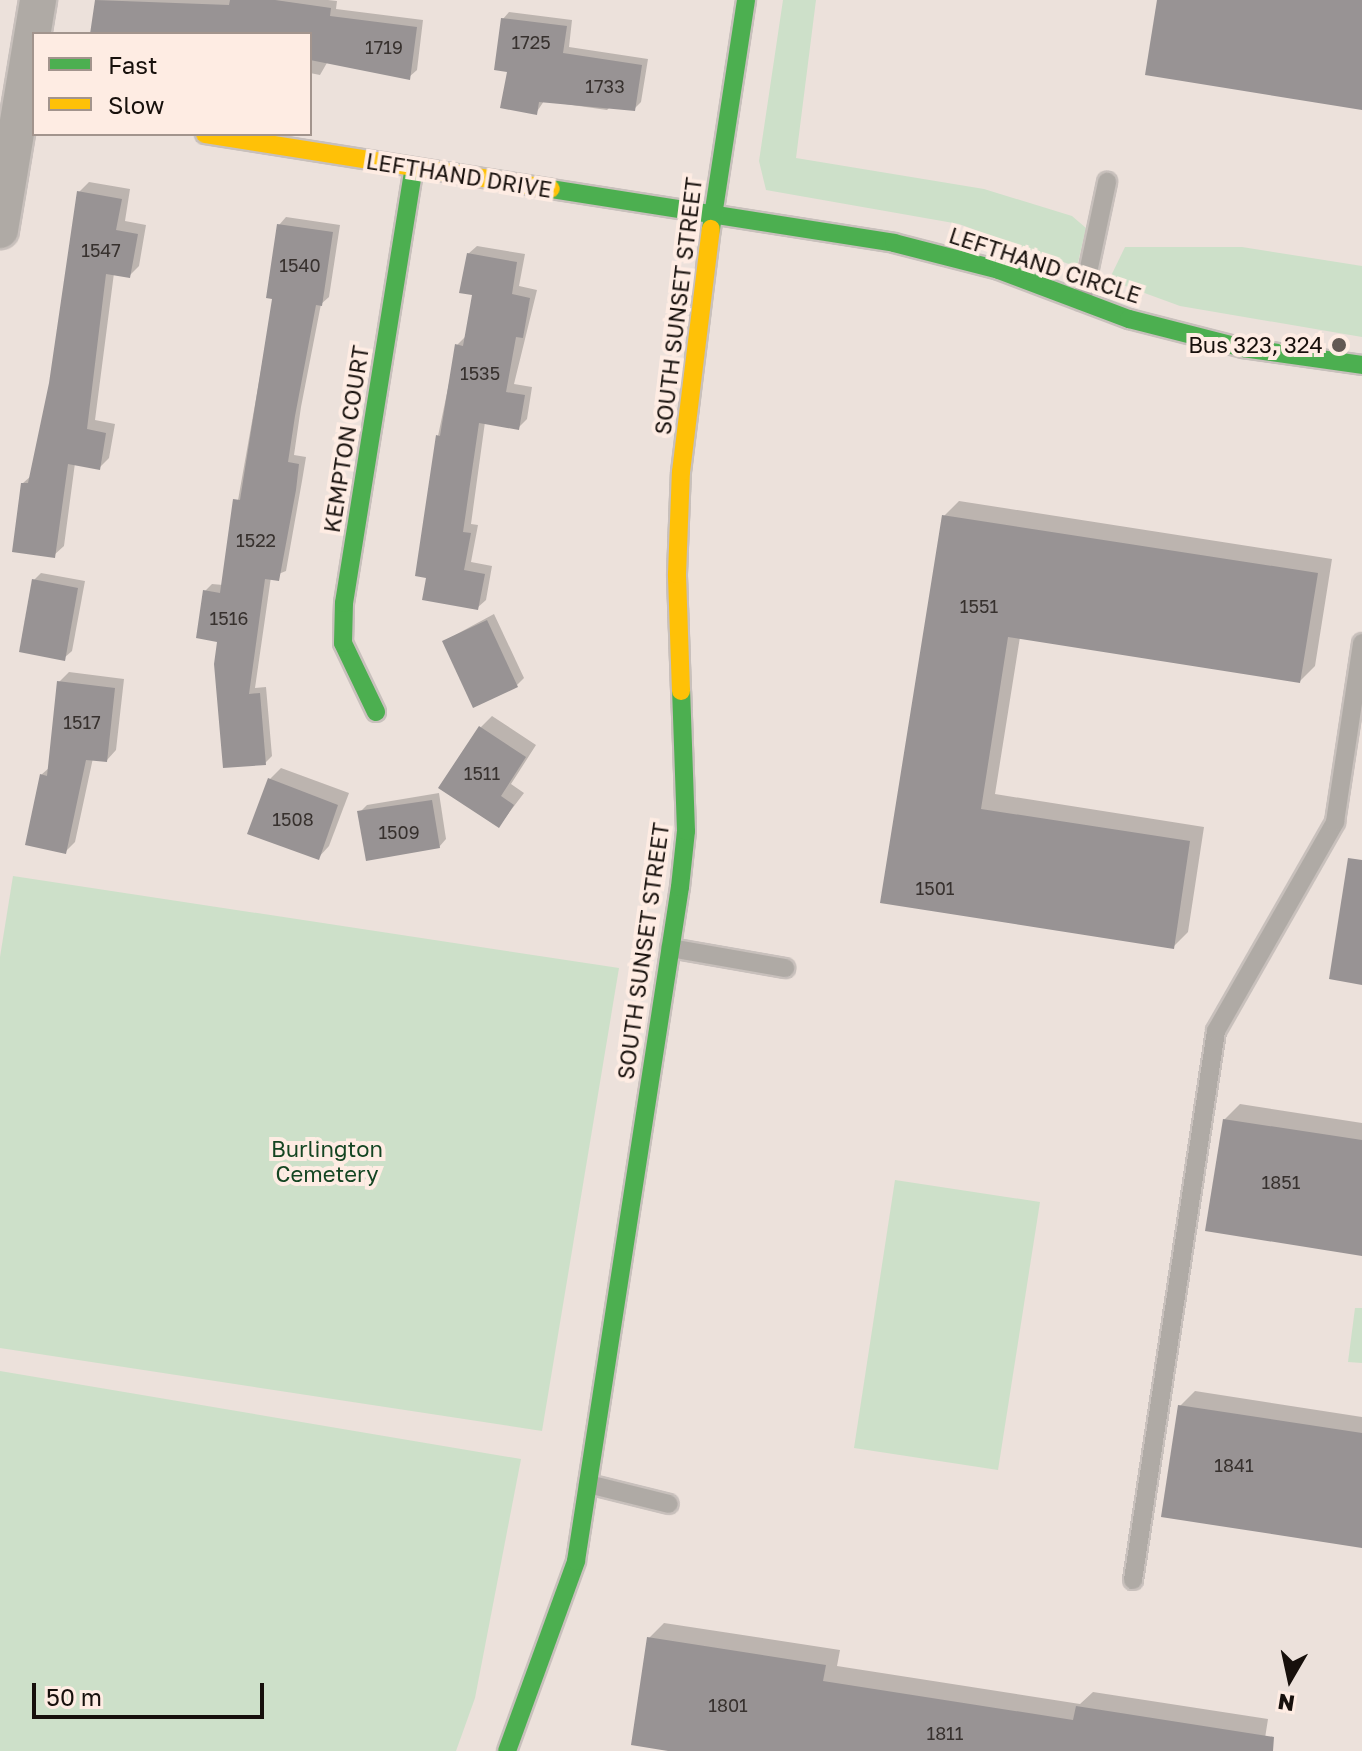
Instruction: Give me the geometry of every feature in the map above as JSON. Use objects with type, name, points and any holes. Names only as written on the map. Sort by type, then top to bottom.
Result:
[{"type":"street","points":[[0,230],[18,103],[38,0]]},
{"type":"street","name":"SOUTH SUNSET STREET","points":[[507,1751],[576,1561],[686,831],[677,532],[713,214],[746,0]]},
{"type":"street","name":"LEFTHAND DRIVE","points":[[217,136],[713,214]]},
{"type":"street","name":"KEMPTON COURT","points":[[376,712],[356,681],[343,643],[344,603],[414,168]]},
{"type":"street","name":"LEFTHAND CIRCLE","points":[[713,214],[894,243],[999,270],[1082,301],[1243,348],[1362,365]]},
{"type":"lane","points":[[1082,301],[1107,182]]},
{"type":"lane","points":[[1133,1580],[1216,1031],[1335,822],[1362,643]]},
{"type":"lane","points":[[670,948],[785,968]]},
{"type":"lane","points":[[588,1484],[669,1504]]},
{"type":"green space","points":[[783,0],[816,0],[796,158],[984,189],[1072,216],[1086,228],[1077,267],[959,224],[766,190],[759,161]]},
{"type":"green space","points":[[1125,247],[1242,247],[1362,266],[1362,337],[1180,306],[1109,280]]},
{"type":"green space","name":"Burlington Cemetery","points":[[13,876],[619,968],[542,1431],[0,1348],[0,957]]},
{"type":"green space","points":[[895,1180],[1040,1202],[998,1470],[854,1448]]},
{"type":"green space","points":[[1355,1308],[1362,1308],[1362,1363],[1348,1362]]},
{"type":"green space","points":[[0,1371],[521,1459],[475,1698],[456,1751],[0,1751]]},
{"type":"building","points":[[95,0],[229,5],[230,0],[275,0],[331,8],[330,16],[417,27],[410,80],[312,60],[312,32],[90,32]]},
{"type":"building","points":[[1157,0],[1362,0],[1362,110],[1145,75]]},
{"type":"building","points":[[501,18],[567,26],[563,53],[642,65],[635,111],[539,102],[537,115],[500,108],[507,72],[494,70]]},
{"type":"building","points":[[77,191],[122,199],[116,230],[138,234],[130,278],[106,274],[87,429],[106,433],[100,470],[68,464],[55,558],[12,552],[21,483],[28,483],[49,383]]},
{"type":"building","points":[[277,224],[333,232],[322,306],[316,305],[288,462],[299,464],[296,490],[279,581],[265,579],[249,694],[260,693],[266,765],[223,768],[214,664],[217,642],[196,638],[203,590],[220,593],[233,499],[240,500],[272,299],[266,298]]},
{"type":"building","points":[[467,253],[517,262],[512,294],[530,298],[523,338],[516,337],[506,392],[525,395],[519,430],[479,423],[463,532],[471,533],[464,570],[485,574],[478,610],[422,600],[426,578],[415,576],[436,435],[440,436],[455,344],[463,346],[472,295],[459,293]]},
{"type":"building","points":[[942,515],[1318,573],[1300,683],[1008,637],[981,809],[1190,841],[1174,949],[880,903]]},
{"type":"building","points":[[32,579],[78,588],[65,661],[19,652]]},
{"type":"building","points":[[487,620],[518,687],[473,708],[442,641]]},
{"type":"building","points":[[57,681],[115,688],[107,762],[86,760],[66,854],[25,845],[40,774],[47,776]]},
{"type":"building","points":[[479,726],[526,757],[501,796],[514,805],[499,828],[438,788]]},
{"type":"building","points":[[268,778],[338,805],[319,860],[247,834]]},
{"type":"building","points":[[432,800],[440,848],[366,861],[357,811]]},
{"type":"building","points":[[1348,858],[1362,860],[1362,985],[1329,979]]},
{"type":"building","points":[[1223,1119],[1362,1140],[1362,1256],[1205,1231]]},
{"type":"building","points":[[1178,1405],[1362,1433],[1362,1548],[1161,1517]]},
{"type":"building","points":[[647,1637],[826,1665],[823,1681],[1073,1720],[1076,1706],[1274,1737],[1273,1751],[668,1751],[631,1745]]},
{"type":"traffic: fast","points":[[711,229],[746,0]]},
{"type":"traffic: fast","points":[[376,712],[343,643],[344,603],[414,168]]},
{"type":"traffic: fast","points":[[551,189],[894,243],[999,270],[1129,319],[1243,348],[1362,365]]},
{"type":"traffic: fast","points":[[507,1751],[576,1561],[680,887],[686,831],[681,691]]},
{"type":"traffic: slow","points":[[218,136],[551,189]]},
{"type":"traffic: slow","points":[[681,691],[677,574],[681,472],[711,229]]},
{"type":"place","name":"Bus 323, 324","points":[[1339,345]]}]
